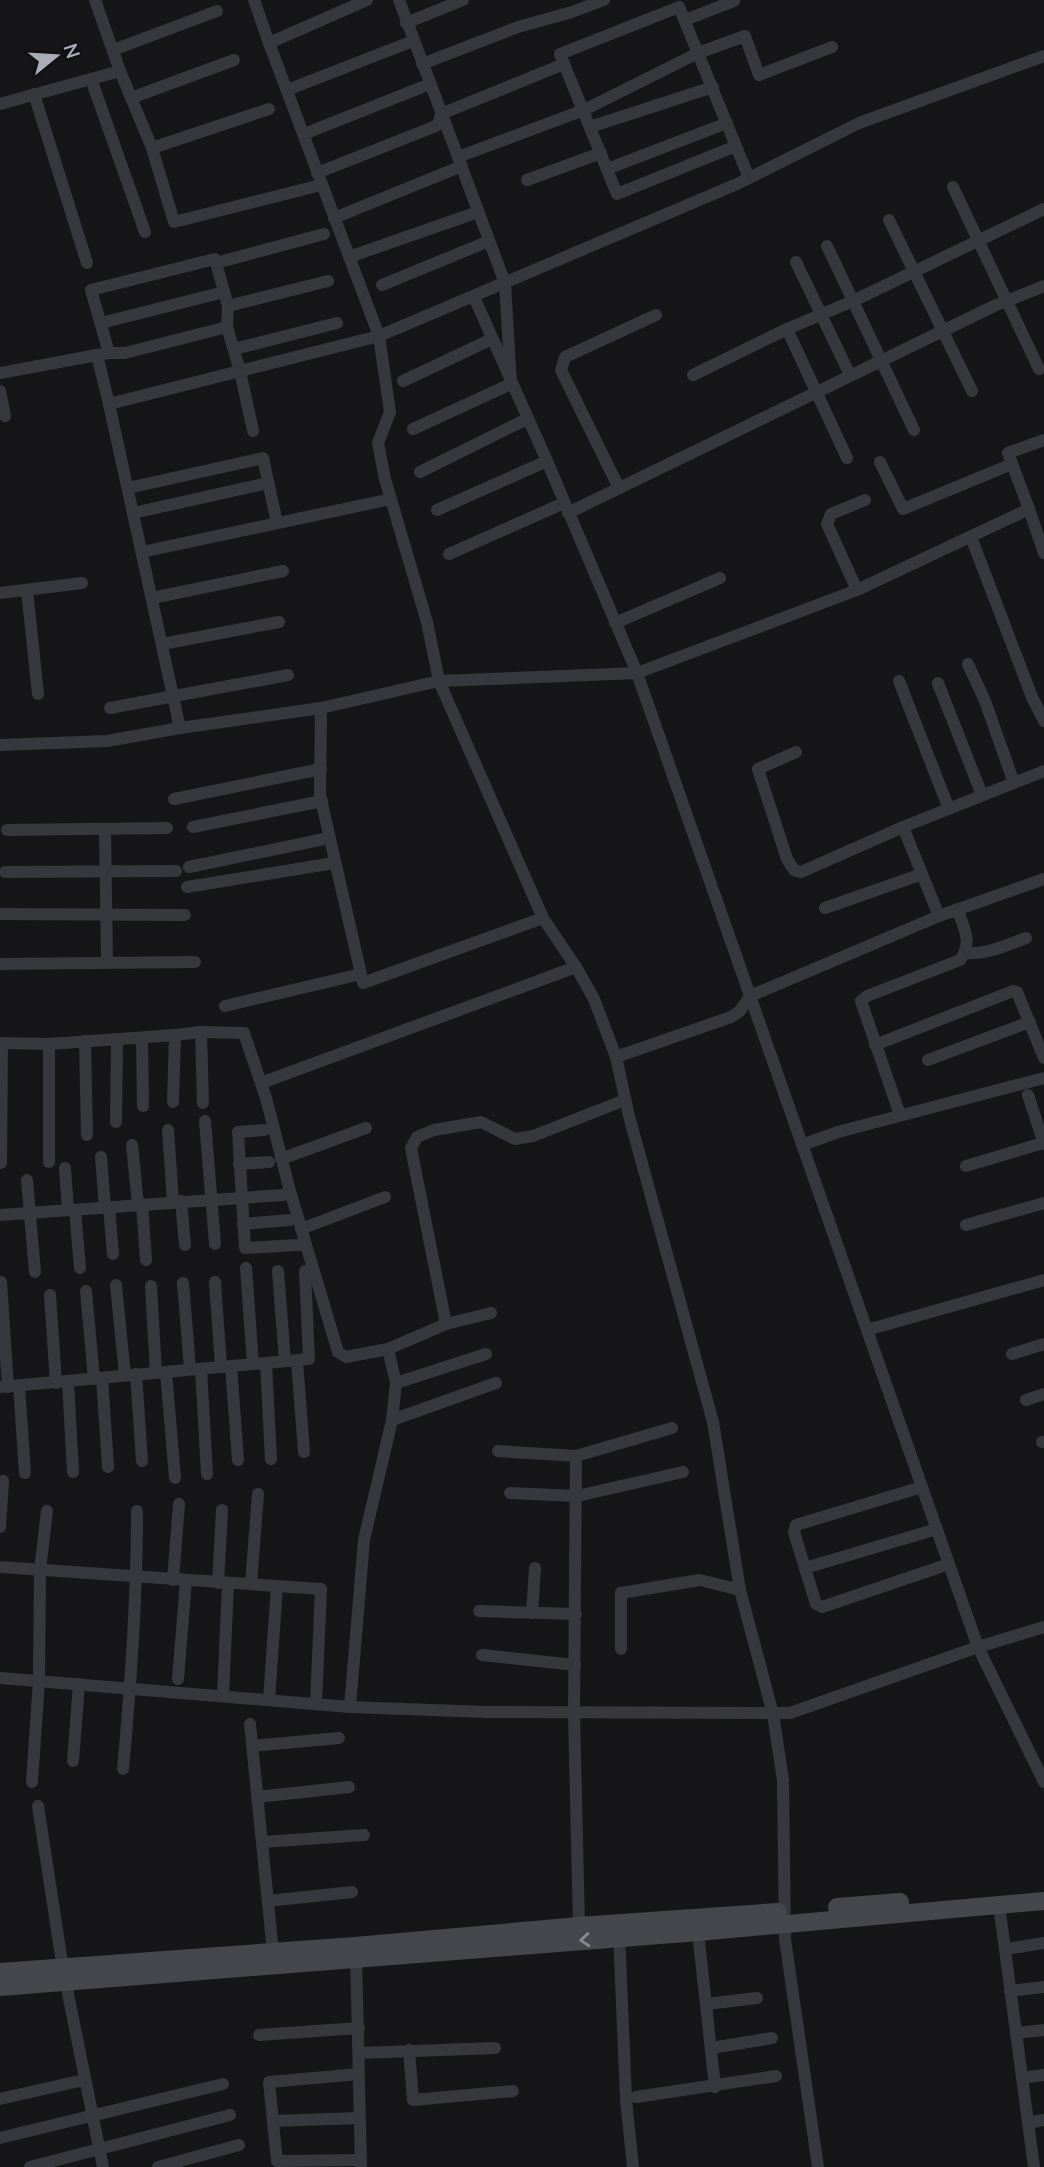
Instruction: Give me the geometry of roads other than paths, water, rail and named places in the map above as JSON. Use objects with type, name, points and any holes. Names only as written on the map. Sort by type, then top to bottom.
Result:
[{"type":"street","points":[[95,0],[120,71],[152,148],[174,222],[319,179],[436,126],[440,114]]},
{"type":"street","points":[[254,0],[268,44],[379,335],[390,412],[378,443],[391,499],[427,622],[439,681],[543,918],[594,999],[616,1057],[625,1100],[713,1422],[740,1590],[773,1714],[783,1780],[783,1917],[818,2167]]},
{"type":"street","points":[[268,44],[367,0]]},
{"type":"street","points":[[398,0],[505,284],[511,384]]},
{"type":"street","points":[[406,23],[463,0]]},
{"type":"street","points":[[422,64],[569,6],[604,0]]},
{"type":"street","points":[[685,20],[734,1]]},
{"type":"street","points":[[736,146],[617,194],[561,54],[679,7],[713,87],[749,178]]},
{"type":"street","points":[[113,50],[217,11]]},
{"type":"street","points":[[334,218],[584,110],[698,53],[745,36],[759,75],[832,47]]},
{"type":"street","points":[[287,90],[413,41]]},
{"type":"street","points":[[109,404],[379,335],[505,284],[749,178],[859,123],[1044,56]]},
{"type":"street","points":[[131,98],[234,60]]},
{"type":"street","points":[[440,114],[564,64]]},
{"type":"street","points":[[0,104],[120,71]]},
{"type":"street","points":[[91,79],[145,232]]},
{"type":"street","points":[[304,134],[430,84]]},
{"type":"street","points":[[590,127],[713,87]]},
{"type":"street","points":[[34,94],[86,263]]},
{"type":"street","points":[[152,148],[269,109]]},
{"type":"street","points":[[607,169],[727,123]]},
{"type":"street","points":[[527,180],[601,153]]},
{"type":"street","points":[[953,187],[1038,369]]},
{"type":"street","points":[[693,375],[1044,209]]},
{"type":"street","points":[[349,257],[478,212]]},
{"type":"street","points":[[889,220],[972,391]]},
{"type":"street","points":[[216,263],[324,234]]},
{"type":"street","points":[[382,285],[489,241]]},
{"type":"street","points":[[827,246],[914,430]]},
{"type":"street","points":[[180,727],[109,404],[100,323],[91,290],[215,259],[228,306],[227,327],[253,431]]},
{"type":"street","points":[[796,262],[850,375]]},
{"type":"street","points":[[228,306],[328,281]]},
{"type":"street","points":[[449,554],[619,488],[816,391],[1044,286]]},
{"type":"street","points":[[100,323],[224,292]]},
{"type":"street","points":[[474,297],[637,673],[978,1647],[1044,1782]]},
{"type":"street","points":[[619,488],[561,370],[562,362],[565,357],[656,315]]},
{"type":"street","points":[[234,349],[337,323]]},
{"type":"street","points":[[0,373],[103,354],[125,353],[227,327]]},
{"type":"street","points":[[787,330],[847,458]]},
{"type":"street","points":[[403,381],[492,339]]},
{"type":"street","points":[[413,429],[511,384]]},
{"type":"street","points":[[0,391],[5,416]]},
{"type":"street","points":[[420,472],[527,419]]},
{"type":"street","points":[[1044,440],[1009,453],[1044,553]]},
{"type":"street","points":[[128,488],[263,458],[277,523]]},
{"type":"street","points":[[437,510],[547,461]]},
{"type":"street","points":[[880,461],[903,509],[1013,464]]},
{"type":"street","points":[[133,513],[268,483]]},
{"type":"street","points":[[142,552],[391,499]]},
{"type":"street","points":[[857,590],[827,524],[831,514],[866,500]]},
{"type":"street","points":[[0,745],[107,741],[180,727],[321,708],[439,681],[637,673],[857,590],[1028,509]]},
{"type":"street","points":[[971,537],[1043,717]]},
{"type":"street","points":[[152,598],[283,571]]},
{"type":"street","points":[[615,623],[720,578]]},
{"type":"street","points":[[0,593],[82,583]]},
{"type":"street","points":[[27,590],[38,694]]},
{"type":"street","points":[[162,644],[279,622]]},
{"type":"street","points":[[968,664],[985,701],[1014,783]]},
{"type":"street","points":[[110,708],[288,675]]},
{"type":"street","points":[[899,681],[949,808]]},
{"type":"street","points":[[938,683],[982,795]]},
{"type":"street","points":[[321,708],[322,801],[363,983],[543,918]]},
{"type":"street","points":[[796,752],[758,769],[787,859],[794,870],[801,872],[903,827],[1044,771]]},
{"type":"street","points":[[173,799],[321,769]]},
{"type":"street","points":[[193,827],[322,801]]},
{"type":"street","points":[[903,827],[939,916]]},
{"type":"street","points":[[7,830],[167,828]]},
{"type":"street","points":[[105,829],[107,962]]},
{"type":"street","points":[[5,872],[183,869],[329,838]]},
{"type":"street","points":[[187,887],[334,863]]},
{"type":"street","points":[[825,908],[922,874]]},
{"type":"street","points":[[616,1057],[731,1017],[740,1011],[750,996],[939,916],[1044,878]]},
{"type":"street","points":[[900,1115],[861,1002],[866,996],[960,960],[968,941],[957,909]]},
{"type":"street","points":[[0,914],[185,915]]},
{"type":"street","points":[[965,953],[989,951],[1026,938]]},
{"type":"street","points":[[0,964],[195,962]]},
{"type":"street","points":[[261,1083],[576,967]]},
{"type":"street","points":[[225,1006],[361,974]]},
{"type":"street","points":[[875,1045],[1013,991],[1017,992],[1044,1058]]},
{"type":"street","points":[[928,1060],[1030,1022]]},
{"type":"street","points":[[201,1032],[203,1103]]},
{"type":"street","points":[[1,1163],[1,1043],[49,1044],[201,1032],[244,1033],[261,1083],[275,1161],[301,1229],[338,1352],[346,1357],[388,1349],[446,1324],[491,1313]]},
{"type":"street","points":[[173,1102],[175,1035]]},
{"type":"street","points":[[142,1038],[143,1106]]},
{"type":"street","points":[[116,1122],[117,1039]]},
{"type":"street","points":[[85,1041],[87,1135]]},
{"type":"street","points":[[49,1044],[49,1162]]},
{"type":"street","points":[[802,1145],[838,1132],[1044,1078]]},
{"type":"street","points":[[966,1166],[1044,1144],[1039,1115],[1028,1095]]},
{"type":"street","points":[[446,1324],[411,1148],[417,1137],[434,1130],[481,1122],[515,1139],[533,1136],[625,1100]]},
{"type":"street","points":[[205,1121],[215,1244]]},
{"type":"street","points":[[239,1164],[275,1161],[366,1128]]},
{"type":"street","points":[[168,1130],[185,1245]]},
{"type":"street","points":[[264,1130],[238,1132],[245,1248],[299,1245]]},
{"type":"street","points":[[132,1145],[146,1260]]},
{"type":"street","points":[[101,1157],[113,1254]]},
{"type":"street","points":[[65,1168],[80,1268]]},
{"type":"street","points":[[27,1180],[35,1272]]},
{"type":"street","points":[[0,1215],[283,1195]]},
{"type":"street","points":[[301,1229],[385,1197]]},
{"type":"street","points":[[966,1225],[1044,1203]]},
{"type":"street","points":[[243,1224],[290,1220]]},
{"type":"street","points":[[246,1268],[271,1459]]},
{"type":"street","points":[[278,1271],[304,1452]]},
{"type":"street","points":[[9,1386],[309,1359],[304,1271]]},
{"type":"street","points":[[867,1330],[1044,1280]]},
{"type":"street","points":[[1,1282],[9,1386],[25,1472]]},
{"type":"street","points":[[215,1282],[237,1460]]},
{"type":"street","points":[[183,1283],[207,1474]]},
{"type":"street","points":[[116,1285],[142,1461]]},
{"type":"street","points":[[150,1286],[175,1478]]},
{"type":"street","points":[[86,1291],[108,1467]]},
{"type":"street","points":[[50,1295],[73,1472]]},
{"type":"street","points":[[1012,1354],[1044,1344]]},
{"type":"street","points":[[350,1707],[364,1540],[393,1420],[396,1383],[388,1349]]},
{"type":"street","points":[[396,1383],[486,1354]]},
{"type":"street","points":[[393,1420],[496,1383]]},
{"type":"street","points":[[1026,1400],[1044,1394]]},
{"type":"street","points":[[498,1451],[576,1456],[672,1429]]},
{"type":"street","points":[[576,1456],[574,1712],[579,1926]]},
{"type":"street","points":[[510,1493],[577,1496],[683,1472]]},
{"type":"street","points":[[0,1527],[3,1481]]},
{"type":"street","points":[[922,1487],[796,1525],[794,1532],[816,1604],[822,1607],[949,1564]]},
{"type":"street","points":[[251,1584],[258,1494]]},
{"type":"street","points":[[178,1679],[179,1504]]},
{"type":"street","points":[[222,1510],[223,1696]]},
{"type":"street","points":[[32,1782],[39,1680],[40,1570],[47,1511]]},
{"type":"street","points":[[122,1769],[137,1578],[137,1511]]},
{"type":"street","points":[[805,1569],[937,1529]]},
{"type":"street","points":[[0,1567],[321,1589],[316,1703]]},
{"type":"street","points":[[532,1613],[535,1568]]},
{"type":"street","points":[[621,1649],[621,1593],[700,1580],[740,1590]]},
{"type":"street","points":[[269,1700],[277,1586]]},
{"type":"street","points":[[479,1611],[576,1614]]},
{"type":"street","points":[[0,1678],[350,1707],[773,1714],[790,1713],[978,1647],[1044,1627]]},
{"type":"street","points":[[482,1656],[575,1665]]},
{"type":"street","points":[[73,1760],[79,1684]]},
{"type":"street","points":[[250,1724],[273,1952]]},
{"type":"street","points":[[252,1746],[339,1738]]},
{"type":"street","points":[[257,1797],[349,1787]]},
{"type":"street","points":[[38,1806],[64,1975],[103,2167]]},
{"type":"street","points":[[263,1842],[365,1835]]},
{"type":"street","points":[[0,1987],[64,1975],[273,1952],[356,1952],[579,1926],[698,1932],[783,1917],[1044,1890]]},
{"type":"street","points":[[268,1901],[352,1892]]},
{"type":"street","points":[[0,1972],[64,1975],[783,1917],[1044,1901]]},
{"type":"street","points":[[999,1905],[1034,2167],[1044,2165]]},
{"type":"street","points":[[619,1930],[626,2099],[633,2167]]},
{"type":"street","points":[[698,1932],[715,2087]]},
{"type":"street","points":[[1005,1949],[1044,1943]]},
{"type":"street","points":[[356,1952],[359,2028],[361,2164],[277,2161],[269,2081],[359,2074]]},
{"type":"street","points":[[1010,1991],[1044,1987]]},
{"type":"street","points":[[706,2004],[757,1998]]},
{"type":"street","points":[[259,2035],[359,2028]]},
{"type":"street","points":[[1016,2034],[1044,2030]]},
{"type":"street","points":[[710,2048],[772,2038]]},
{"type":"street","points":[[359,2053],[495,2048]]},
{"type":"street","points":[[410,2050],[413,2100],[513,2091]]},
{"type":"street","points":[[1022,2078],[1044,2075]]},
{"type":"street","points":[[636,2097],[776,2076]]},
{"type":"street","points":[[0,2099],[84,2080]]},
{"type":"street","points":[[0,2138],[223,2084]]},
{"type":"street","points":[[30,2167],[230,2115]]},
{"type":"street","points":[[273,2121],[359,2118]]},
{"type":"street","points":[[1028,2123],[1044,2120]]},
{"type":"street","points":[[158,2167],[239,2146]]}]
